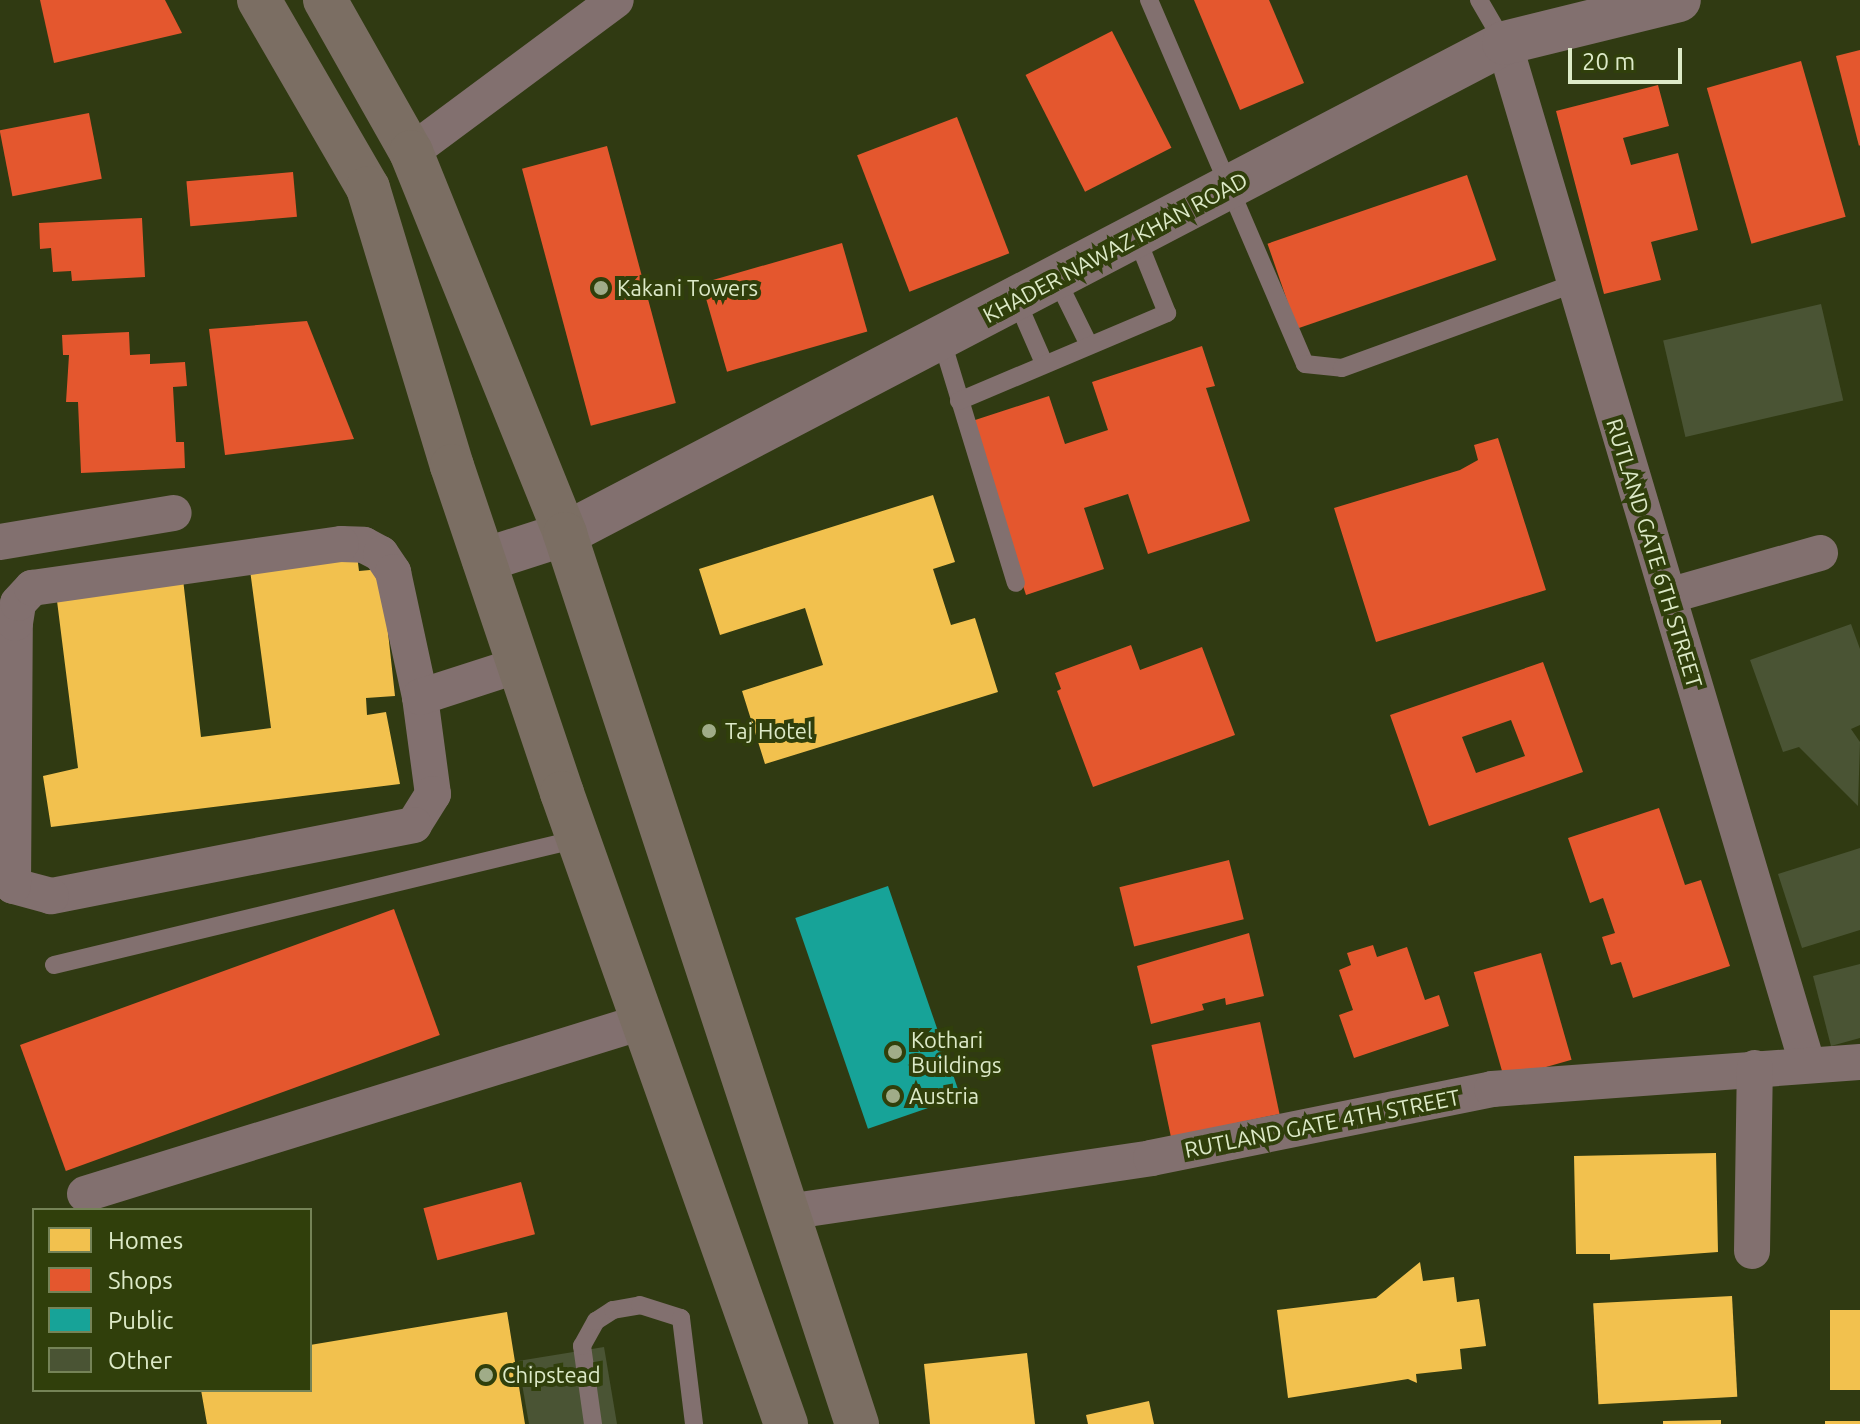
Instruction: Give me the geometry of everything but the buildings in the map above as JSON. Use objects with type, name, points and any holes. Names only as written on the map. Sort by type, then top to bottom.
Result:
[{"type":"main road","points":[[259,0],[368,188],[519,665],[786,1424]]},
{"type":"main road","points":[[284,42],[298,0]]},
{"type":"main road","points":[[325,0],[411,152],[565,534],[857,1424]]},
{"type":"street","points":[[411,152],[616,0]]},
{"type":"street","name":"KHADER NAWAZ KHAN ROAD","points":[[484,560],[565,534],[1504,43],[1679,0]]},
{"type":"street","name":"RUTLAND GATE 6TH STREET","points":[[1504,43],[1807,1063]]},
{"type":"street","points":[[0,542],[174,513]]},
{"type":"street","points":[[364,545],[381,554],[393,572],[420,697],[433,794],[414,825],[51,896],[13,886],[15,623],[18,603],[32,588],[84,577],[364,545]]},
{"type":"street","points":[[1668,596],[1820,553]]},
{"type":"street","points":[[420,697],[519,665]]},
{"type":"street","points":[[85,1194],[645,1021]]},
{"type":"street","name":"RUTLAND GATE 4TH STREET","points":[[787,1212],[1151,1158],[1492,1089],[1807,1063],[1860,1062]]},
{"type":"street","points":[[1752,1251],[1755,1068]]},
{"type":"lane","points":[[1149,0],[1298,356],[1315,368],[1342,368],[1575,283]]},
{"type":"lane","points":[[1479,0],[1504,43]]},
{"type":"lane","points":[[1136,236],[1167,313]]},
{"type":"lane","points":[[1056,278],[1089,345]]},
{"type":"lane","points":[[1016,299],[1044,363]]},
{"type":"lane","points":[[959,401],[1044,363],[1185,307]]},
{"type":"lane","points":[[941,338],[1016,583]]},
{"type":"lane","points":[[54,965],[578,839]]},
{"type":"lane","points":[[593,1424],[582,1346],[596,1321],[613,1310],[640,1305],[681,1318],[694,1424]]},
{"type":"place","name":"Kakani Towers","points":[[601,288]]},
{"type":"place","name":"Taj Hotel","points":[[709,731]]},
{"type":"place","name":"Kothari Buildings","points":[[895,1052]]},
{"type":"place","name":"Austria","points":[[893,1096]]},
{"type":"place","name":"Chipstead","points":[[486,1375]]}]
